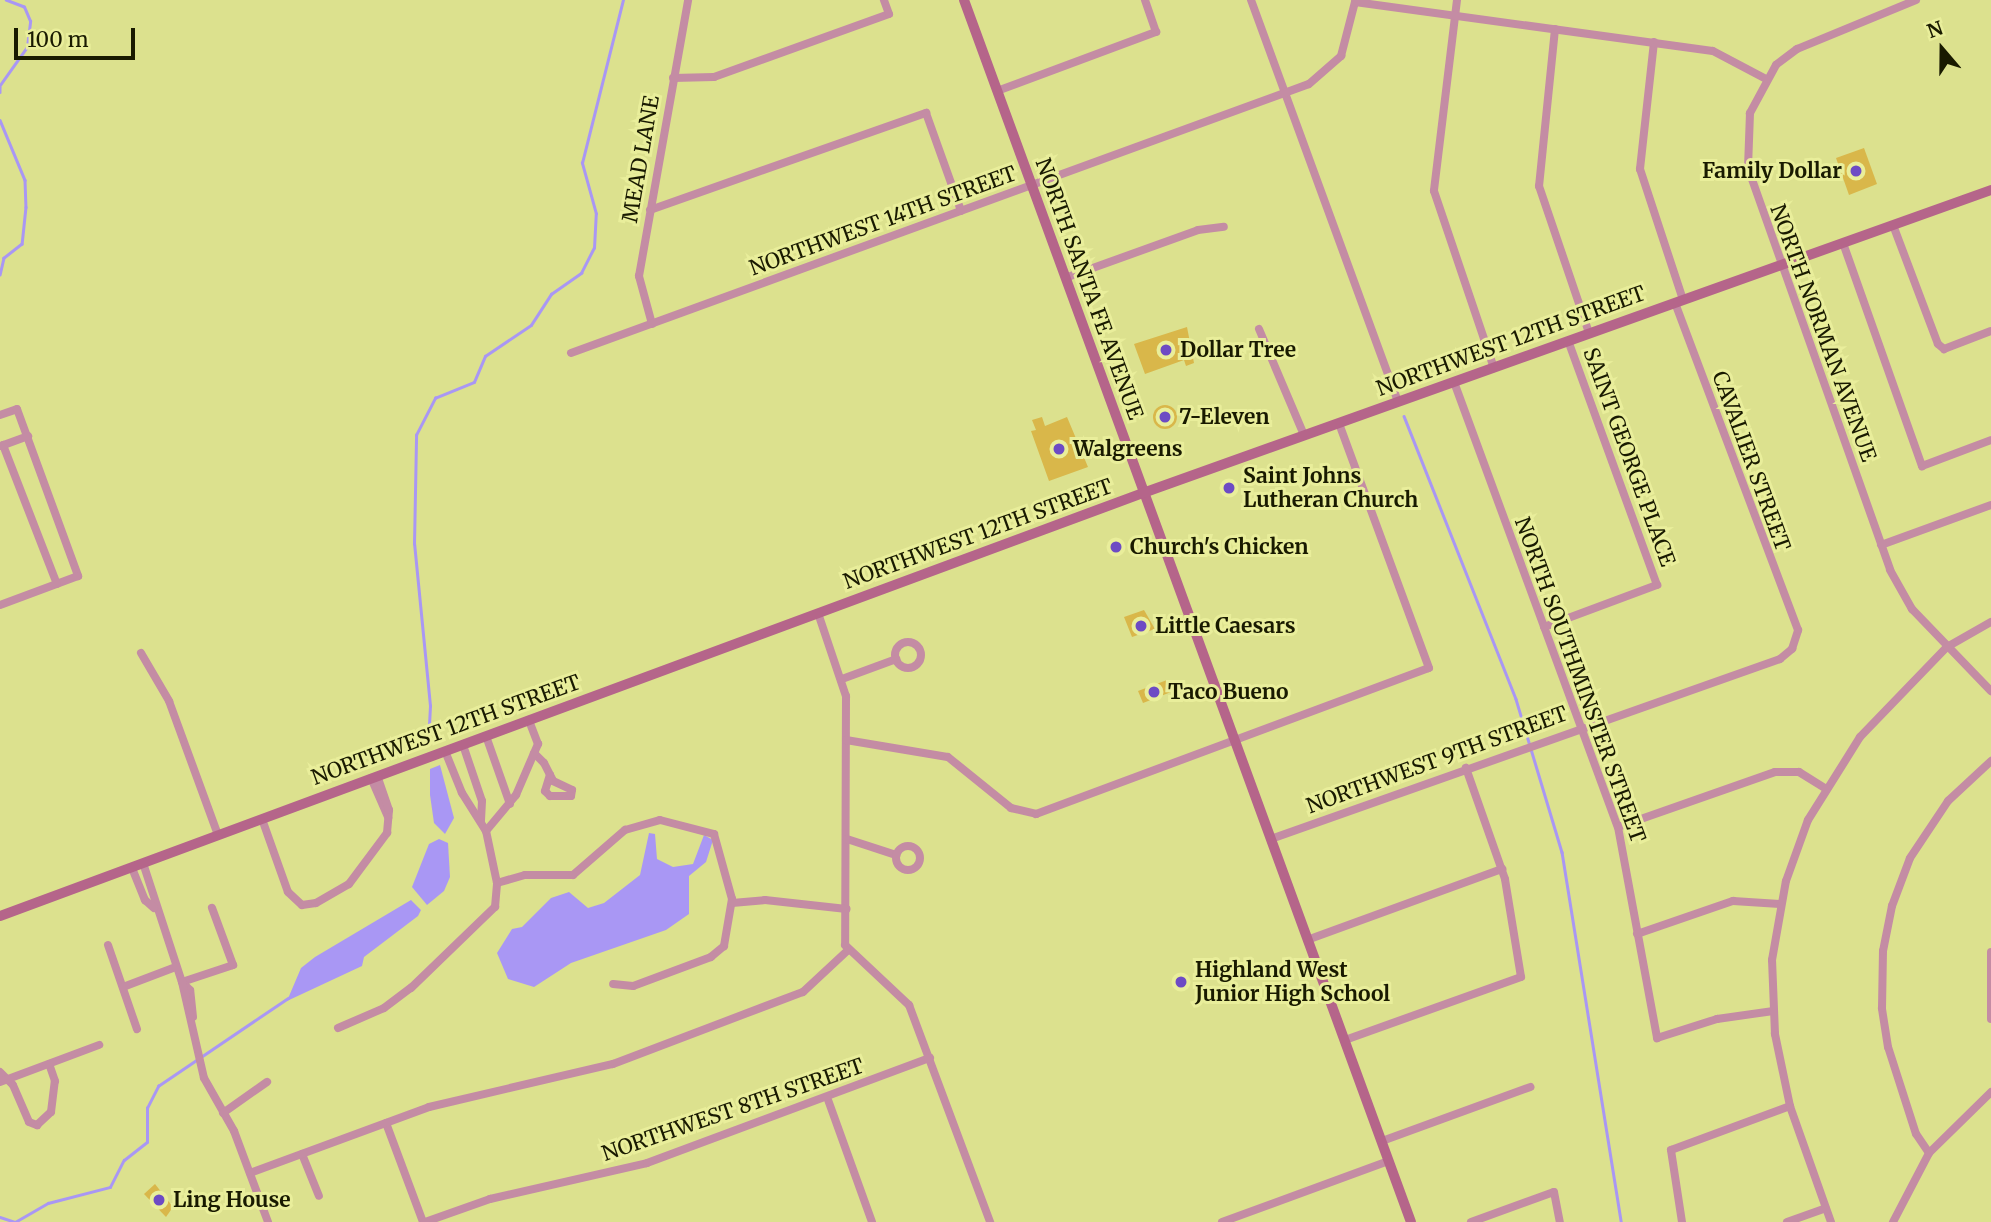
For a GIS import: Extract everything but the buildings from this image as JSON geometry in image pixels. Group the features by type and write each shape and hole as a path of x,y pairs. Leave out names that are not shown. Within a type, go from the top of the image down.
{"main road":[{"name":"NORTH SANTA FE AVENUE","path":"964,0 1411,1222"},
{"name":"NORTHWEST 12TH STREET","path":"0,916 1143,493 1779,265 1991,192"}],"street":[{"name":"MEAD LANE","path":"652,324 639,283 688,0"},
{"path":"673,78 715,77 889,13 884,0"},
{"path":"997,91 1156,32 1145,0"},
{"path":"1251,0 1398,402"},
{"path":"1457,0 1434,191 1494,368"},
{"name":"NORTH NORMAN AVENUE","path":"1916,0 1797,49 1766,79 1748,124 1748,168 1779,265 1901,593 1947,647 1991,691"},
{"name":"NORTHWEST 14TH STREET","path":"571,353 1309,83 1335,64 1348,40 1355,2 1713,51 1766,79"},
{"name":"SAINT GEORGE PLACE","path":"1555,29 1539,186 1589,334"},
{"name":"CAVALIER STREET","path":"1654,42 1640,169 1679,301 1798,630"},
{"path":"650,210 926,113 961,211"},
{"path":"1894,225 1938,344 1944,349 1991,331"},
{"path":"1065,278 1198,230 1224,227"},
{"path":"1843,243 1922,466 1991,440"},
{"path":"1259,329 1304,435"},
{"name":"SAINT GEORGE PLACE","path":"1544,627 1657,585 1568,341"},
{"name":"NORTH SOUTHMINSTER STREET","path":"1454,382 1618,827 1657,1038 1717,1019 1773,1012"},
{"path":"0,415 17,409 78,576 1,602"},
{"path":"846,740 948,757 1011,808 1030,815 1429,668 1339,423"},
{"path":"28,436 1,446 57,584"},
{"path":"1881,545 1991,505"},
{"path":"250,1173 457,1099 613,1064 803,992 847,951 846,740 842,679 818,613"},
{"path":"1831,1222 1790,1106 1773,1012 1780,904 1796,850 1825,788 1873,723 1947,647 1991,622"},
{"name":"NORTHWEST 9TH STREET","path":"1270,839 1580,727 1780,659 1796,644 1798,630"},
{"path":"141,653 164,689 218,835"},
{"path":"842,679 896,659"},
{"path":"486,831 510,804 538,744 529,720"},
{"path":"486,736 510,804"},
{"path":"463,745 482,801 481,821"},
{"path":"338,1028 384,1008 411,988 495,907 497,883 486,831 462,793 445,751"},
{"path":"534,754 550,775"},
{"path":"1929,1153 1916,1134 1888,1047 1882,1008 1883,951 1892,906 1917,846 1948,801 1991,761"},
{"path":"1345,1040 1521,977 1502,869 1466,768"},
{"path":"1618,827 1775,772 1798,772 1825,788"},
{"path":"262,819 288,892 308,905 349,884 387,833 388,818 374,777"},
{"path":"497,883 525,875 573,875 625,830 671,820 714,834 721,842 732,903 727,938 718,953 633,986 613,984"},
{"path":"847,839 896,855"},
{"path":"143,863 154,908 181,982 190,990 204,1078 250,1173 268,1222"},
{"path":"132,867 154,908"},
{"path":"1307,940 1502,869"},
{"path":"732,903 765,900 847,909"},
{"path":"1637,934 1733,901 1780,904"},
{"path":"181,982 233,965 212,908"},
{"path":"108,946 137,1029"},
{"path":"847,951 904,999 930,1058 990,1222"},
{"path":"1991,952 1991,1019"},
{"path":"123,987 176,967"},
{"path":"4,1080 99,1045"},
{"name":"NORTHWEST 8TH STREET","path":"424,1222 490,1199 634,1167 930,1058"},
{"path":"0,1072 29,1122 42,1124 51,1112 55,1081 49,1063"},
{"path":"223,1113 267,1082"},
{"path":"1382,1141 1530,1087"},
{"path":"1893,1222 1929,1153 1991,1092"},
{"path":"827,1097 872,1222"},
{"path":"1682,1222 1671,1150 1790,1106"},
{"path":"386,1123 424,1222"},
{"path":"302,1154 319,1196"},
{"path":"1222,1222 1389,1161"},
{"path":"1471,1222 1554,1192 1560,1222"},
{"path":"1787,1222 1826,1208"}],"shaded area":[{"path":"440,765 454,818 445,834 434,823 430,795 430,769"},
{"path":"649,833 655,834 657,859 673,867 693,864 704,835 713,840 706,862 689,876 689,914 666,930 571,963 534,987 508,979 497,953 512,929 522,927 551,898 569,892 588,908 604,903 640,875"},
{"path":"439,839 448,843 450,877 444,891 427,905 412,887 429,844"},
{"path":"411,900 421,910 418,916 364,957 362,966 287,1001 301,968"}],"waterway":[{"path":"0,85 27,47 30,21 24,7 6,0"},
{"path":"428,744 430,706 414,544 416,435 435,398 474,382 485,356 531,325 551,294 581,273 594,248 596,214 582,163 623,0"},
{"path":"0,87 0,92"},
{"path":"0,120 25,180 26,207 22,244 4,258 0,275"},
{"path":"1404,416 1516,699 1562,852 1621,1222"},
{"path":"0,1217 15,1222 48,1203 110,1187 124,1160 147,1142 147,1108 158,1086 288,998"}],"place":[{"name":"Family Dollar","path":"1856,171"},
{"name":"Dollar Tree","path":"1166,350"},
{"name":"7-Eleven","path":"1165,417"},
{"name":"Walgreens","path":"1059,449"},
{"name":"Saint Johns Lutheran Church","path":"1229,488"},
{"name":"Church's Chicken","path":"1116,547"},
{"name":"Little Caesars","path":"1141,626"},
{"name":"Taco Bueno","path":"1154,692"},
{"name":"Highland West Junior High School","path":"1181,982"},
{"name":"Ling House","path":"159,1200"}]}
